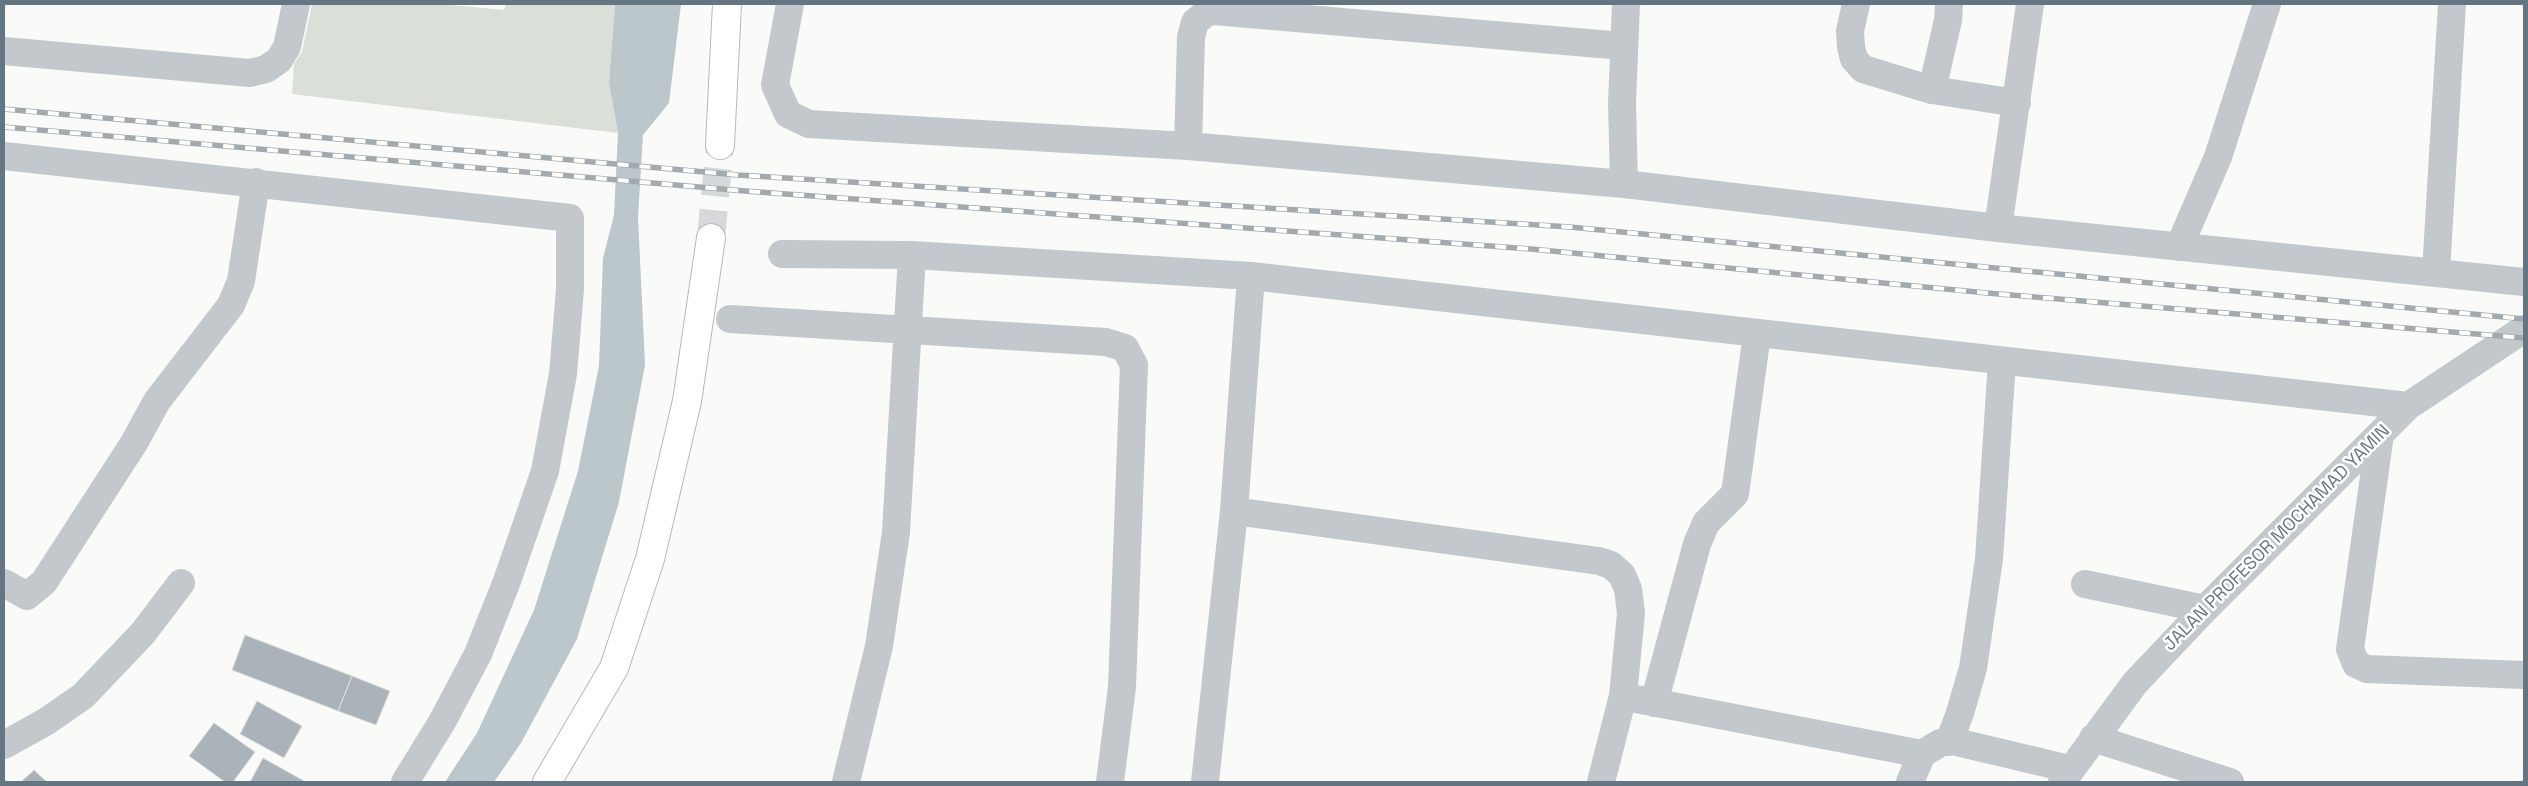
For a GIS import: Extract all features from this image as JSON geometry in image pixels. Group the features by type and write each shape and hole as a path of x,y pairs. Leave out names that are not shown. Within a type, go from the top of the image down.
{"street":[{"path":"4,51 250,73 266,69 279,60 287,47 296,4"},
{"path":"720,145 727,4"},
{"path":"790,4 774,85 788,114 809,124 1188,146 1624,184 1998,228 2524,282"},
{"path":"1624,184 1623,46 1626,4"},
{"path":"1856,4 1850,30 1854,59 1864,69 1932,90 2017,103"},
{"path":"1932,90 1948,20 1949,4"},
{"path":"1998,228 2030,4"},
{"path":"2179,247 2218,157 2267,4"},
{"path":"2436,272 2452,4"},
{"path":"1188,146 1192,30 1195,22 1206,13 1224,12 1623,46"},
{"path":"4,156 256,182 570,218 570,289 563,374 545,470 507,581 478,654 442,722 405,782"},
{"path":"4,583 27,596 44,582 134,443 157,401 231,304 238,292 245,263 256,182"},
{"path":"547,782 614,668 650,559 687,401 710,238"},
{"path":"782,254 912,255 1251,276 2408,406"},
{"path":"846,782 871,684 886,603 896,532 912,255"},
{"path":"1205,782 1234,511 1251,276"},
{"path":"730,319 1116,344 1125,348 1134,365 1122,687 1110,782"},
{"name":"JALAN PROFESOR MOCHAMAD YAMIN","path":"2066,776 2135,682 2205,609 2408,406 2524,329"},
{"path":"1654,703 1697,544 1706,523 1735,494 1757,334"},
{"path":"1950,742 1973,668 1989,558 2002,361"},
{"path":"2380,434 2350,649 2356,664 2367,669 2524,675"},
{"path":"1234,511 1599,561 1611,565 1622,575 1628,589 1631,612 1623,696 1601,782"},
{"path":"4,744 47,721 83,696 143,633 180,584"},
{"path":"2086,584 2205,609"},
{"path":"1623,696 1922,754"},
{"path":"2093,738 2230,782"},
{"path":"1910,782 1922,754 1940,743 1950,742 1967,744 2066,776"}],"shaded area":[{"path":"312,4 440,4 504,10 506,4 615,4 609,83 618,133 292,94 294,64 302,52"},
{"path":"615,4 681,4 669,103 643,135 638,217 645,365 619,502 577,639 521,743 494,782 445,782 477,733 534,610 578,471 599,366 603,258 614,215 618,133 609,83"}],"building":[{"path":"245,635 352,676 338,711 232,670"},
{"path":"352,676 390,691 376,725 338,711"},
{"path":"257,701 302,726 284,758 240,734"},
{"path":"214,723 255,752 233,782 225,782 189,756"},
{"path":"263,758 306,782 250,782"},
{"path":"34,770 47,782 21,782"}],"tunnel":[{"path":"711,238 720,145"}],"railway":[{"path":"4,109 738,175 1570,227 2524,319"},
{"path":"4,127 745,191 1531,249 1987,293 2524,338"}]}
